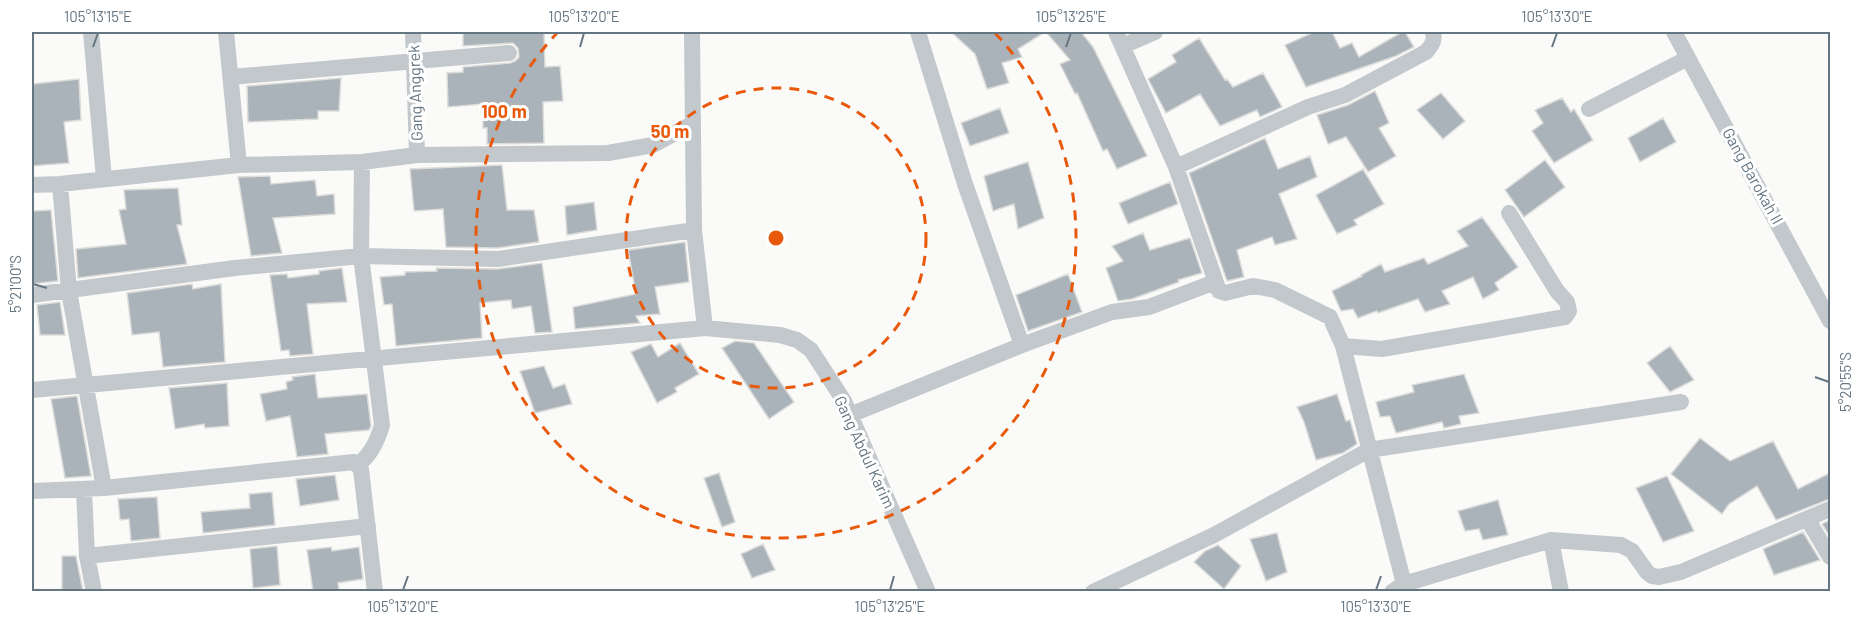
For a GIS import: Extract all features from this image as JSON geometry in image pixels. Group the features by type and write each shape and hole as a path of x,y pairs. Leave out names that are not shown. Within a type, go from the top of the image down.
{"street":[{"path":"91,32 104,179"},
{"path":"226,32 239,165"},
{"name":"Gang Anggrek","path":"413,32 417,155"},
{"path":"692,32 694,230 705,328"},
{"path":"918,32 965,184 1022,345"},
{"path":"1155,32 1119,39 1176,167 1219,291 1225,293 1254,286 1275,290 1330,317 1343,346 1369,450 1398,588 1551,540 1622,545 1632,551 1647,572 1659,577 1681,572 1830,509"},
{"path":"1176,167 1308,107 1345,95 1426,52 1434,39 1433,32"},
{"name":"Gang Barokah II","path":"1674,32 1830,321"},
{"path":"231,77 509,53"},
{"path":"1589,109 1688,58"},
{"path":"32,185 239,165 362,162 417,155 608,153 653,145 693,124"},
{"path":"358,465 368,457 377,441 382,425 361,256 362,162"},
{"path":"60,184 69,291 104,488"},
{"path":"1343,346 1382,349 1565,317 1569,311 1567,302 1557,291 1509,213"},
{"path":"32,295 235,268 361,256 498,259 694,230"},
{"path":"850,415 1022,345 1112,312 1149,308 1215,282"},
{"name":"Gang Abdul Karim","path":"32,390 705,328 780,335 797,340 811,350 844,401 928,591"},
{"path":"1093,591 1214,536 1369,450 1681,402"},
{"path":"32,491 84,490 349,461 361,469 375,591"},
{"path":"84,490 87,556 94,591"},
{"path":"1808,520 1830,557"},
{"path":"87,556 368,526"},
{"path":"1551,540 1561,591"}],"building":[{"path":"463,32 544,32 545,67 560,66 563,101 543,102 544,143 487,144 487,128 483,128 483,104 448,107 447,73 463,72 463,67 510,63 519,57 518,48 513,43 463,46"},
{"path":"951,32 1045,32 1018,49 1022,57 1002,63 1009,83 987,89 975,54"},
{"path":"1046,32 1081,32 1093,47 1147,156 1117,169 1107,149 1103,151 1077,93 1075,94 1060,64 1070,60"},
{"path":"1314,32 1332,32 1340,48 1352,43 1359,57 1402,32 1405,32 1414,47 1396,56 1306,87 1285,45"},
{"path":"1199,38 1225,80 1227,79 1233,87 1263,73 1282,107 1260,117 1257,110 1220,126 1200,94 1166,113 1148,79 1176,62 1172,55"},
{"path":"341,78 339,111 318,111 318,119 248,122 247,86"},
{"path":"79,79 81,120 64,122 69,163 32,166 32,84"},
{"path":"1375,91 1389,123 1379,128 1396,156 1368,172 1346,137 1328,144 1317,115 1348,105"},
{"path":"1441,93 1465,121 1443,139 1417,110"},
{"path":"1562,98 1571,112 1574,109 1593,140 1554,163 1532,131 1543,123 1535,110"},
{"path":"1000,108 1009,133 970,146 961,123"},
{"path":"1663,118 1676,142 1640,162 1628,138"},
{"path":"1265,138 1278,169 1310,156 1317,177 1279,194 1297,239 1275,245 1272,237 1237,250 1244,277 1227,281 1189,173"},
{"path":"1545,160 1565,187 1524,217 1505,190"},
{"path":"1028,162 1044,218 1018,229 1014,204 993,211 984,176"},
{"path":"502,165 507,210 534,210 539,242 497,248 446,247 443,209 414,211 410,169"},
{"path":"1363,169 1384,204 1354,220 1357,225 1337,234 1316,195"},
{"path":"270,176 271,184 315,180 317,196 334,194 335,214 273,218 282,253 251,256 238,177"},
{"path":"1170,182 1178,204 1128,224 1119,203"},
{"path":"178,188 182,225 177,225 187,264 78,278 76,249 126,244 119,210 126,209 124,190"},
{"path":"594,202 597,230 567,235 565,206"},
{"path":"51,210 58,281 32,284 32,211"},
{"path":"1482,217 1518,267 1495,283 1499,290 1483,299 1473,277 1442,291 1450,304 1425,312 1418,299 1358,318 1353,309 1341,311 1332,291 1381,264 1385,272 1424,258 1428,264 1468,246 1457,231"},
{"path":"1143,233 1150,250 1190,238 1202,273 1132,299 1118,301 1106,268 1123,261 1112,246"},
{"path":"685,242 689,282 655,287 660,314 636,316 640,323 575,329 573,307 636,294 628,250"},
{"path":"542,263 552,332 535,333 531,306 512,309 511,300 480,303 482,338 396,346 392,304 384,305 380,277 405,275 405,272 437,271 436,268 498,269"},
{"path":"342,268 347,302 307,304 313,354 290,356 289,350 281,351 270,275 287,274 288,278"},
{"path":"1068,274 1082,312 1028,331 1016,295"},
{"path":"192,284 193,289 221,284 225,362 163,367 159,332 132,335 127,293"},
{"path":"60,302 65,335 40,335 37,305"},
{"path":"735,341 754,343 794,402 769,419 722,348"},
{"path":"680,343 699,374 675,388 677,392 657,403 631,352 651,344 658,357"},
{"path":"1670,346 1694,380 1670,392 1647,363"},
{"path":"544,366 553,388 565,384 572,404 535,413 520,371"},
{"path":"315,374 318,398 367,394 371,426 369,430 325,434 328,454 297,457 290,416 266,421 260,394 287,389 286,382 293,380 292,377"},
{"path":"1464,374 1479,413 1459,416 1461,424 1444,428 1442,422 1396,433 1390,416 1380,417 1376,402 1414,392 1412,385"},
{"path":"227,383 229,426 205,428 204,424 175,429 169,388"},
{"path":"1337,394 1346,421 1350,420 1357,444 1343,453 1316,460 1297,407"},
{"path":"77,396 91,476 65,478 51,399"},
{"path":"1700,438 1730,461 1773,441 1798,489 1830,473 1830,499 1776,520 1757,486 1729,504 1722,514 1671,474"},
{"path":"719,473 735,522 722,527 704,478"},
{"path":"335,475 339,500 300,506 296,479"},
{"path":"1667,476 1694,531 1663,542 1636,488"},
{"path":"272,492 275,525 203,533 201,512 250,508 249,494"},
{"path":"157,497 160,538 131,541 129,519 120,520 118,499"},
{"path":"1498,500 1508,535 1483,540 1479,529 1465,531 1458,511"},
{"path":"1830,520 1830,537 1822,524"},
{"path":"1803,532 1820,560 1774,575 1763,549"},
{"path":"1277,533 1287,572 1266,581 1250,539"},
{"path":"763,544 775,570 752,578 741,554"},
{"path":"1218,545 1241,566 1224,589 1194,562 1205,551"},
{"path":"277,546 280,585 253,588 250,549"},
{"path":"331,547 332,551 359,547 363,579 338,583 339,591 313,591 307,550"},
{"path":"62,556 76,556 83,591 62,591"}]}
